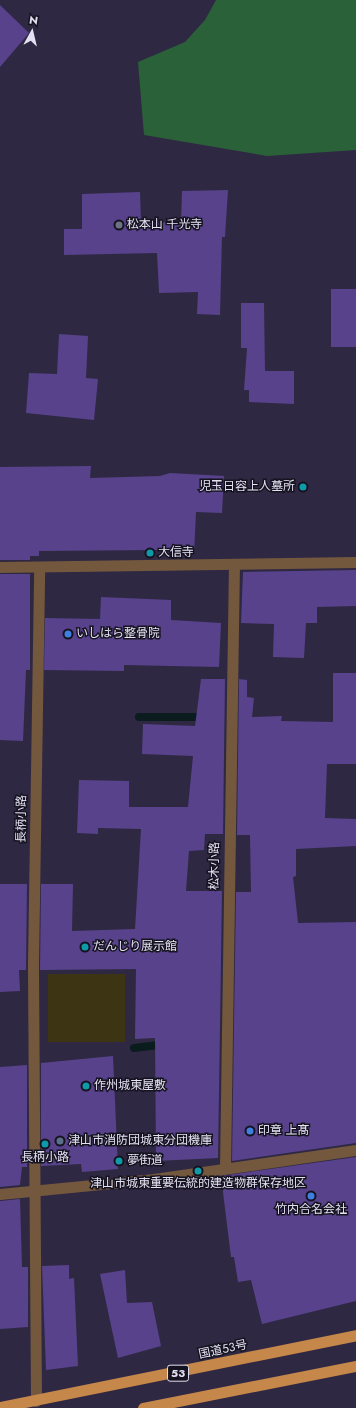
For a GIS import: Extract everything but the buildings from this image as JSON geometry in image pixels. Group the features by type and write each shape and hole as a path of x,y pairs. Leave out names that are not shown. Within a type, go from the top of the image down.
{"highway":[{"name":"国道53号","path":"0,1407 36,1401 356,1335"},
{"name":"53","path":"143,1408 356,1366"}],"street":[{"path":"0,567 356,562"},
{"name":"松木小路","path":"225,1168 234,564"},
{"name":"長柄小路","path":"36,1401 33,963 39,567"},
{"path":"0,1194 225,1168 356,1150"}],"green space":[{"path":"216,0 356,0 356,150 267,156 144,135 138,62 185,42 205,20"}],"sand":[{"path":"48,974 125,974 125,1042 48,1042"}],"waterway":[{"path":"139,717 206,717"},
{"path":"134,1048 165,1044"}],"place":[{"name":"松本山 千光寺","path":"119,225"},
{"name":"児玉日容上人墓所","path":"303,487"},
{"name":"大信寺","path":"150,553"},
{"name":"いしはら整骨院","path":"68,634"},
{"name":"だんじり展示館","path":"85,947"},
{"name":"作州城東屋敷","path":"86,1086"},
{"name":"印章 上髙","path":"250,1131"},
{"name":"津山市消防団城東分団機庫","path":"60,1141"},
{"name":"長柄小路","path":"45,1144"},
{"name":"夢街道","path":"119,1161"},
{"name":"津山市城東重要伝統的建造物群保存地区","path":"198,1171"},
{"name":"竹内合名会社","path":"311,1196"}]}
